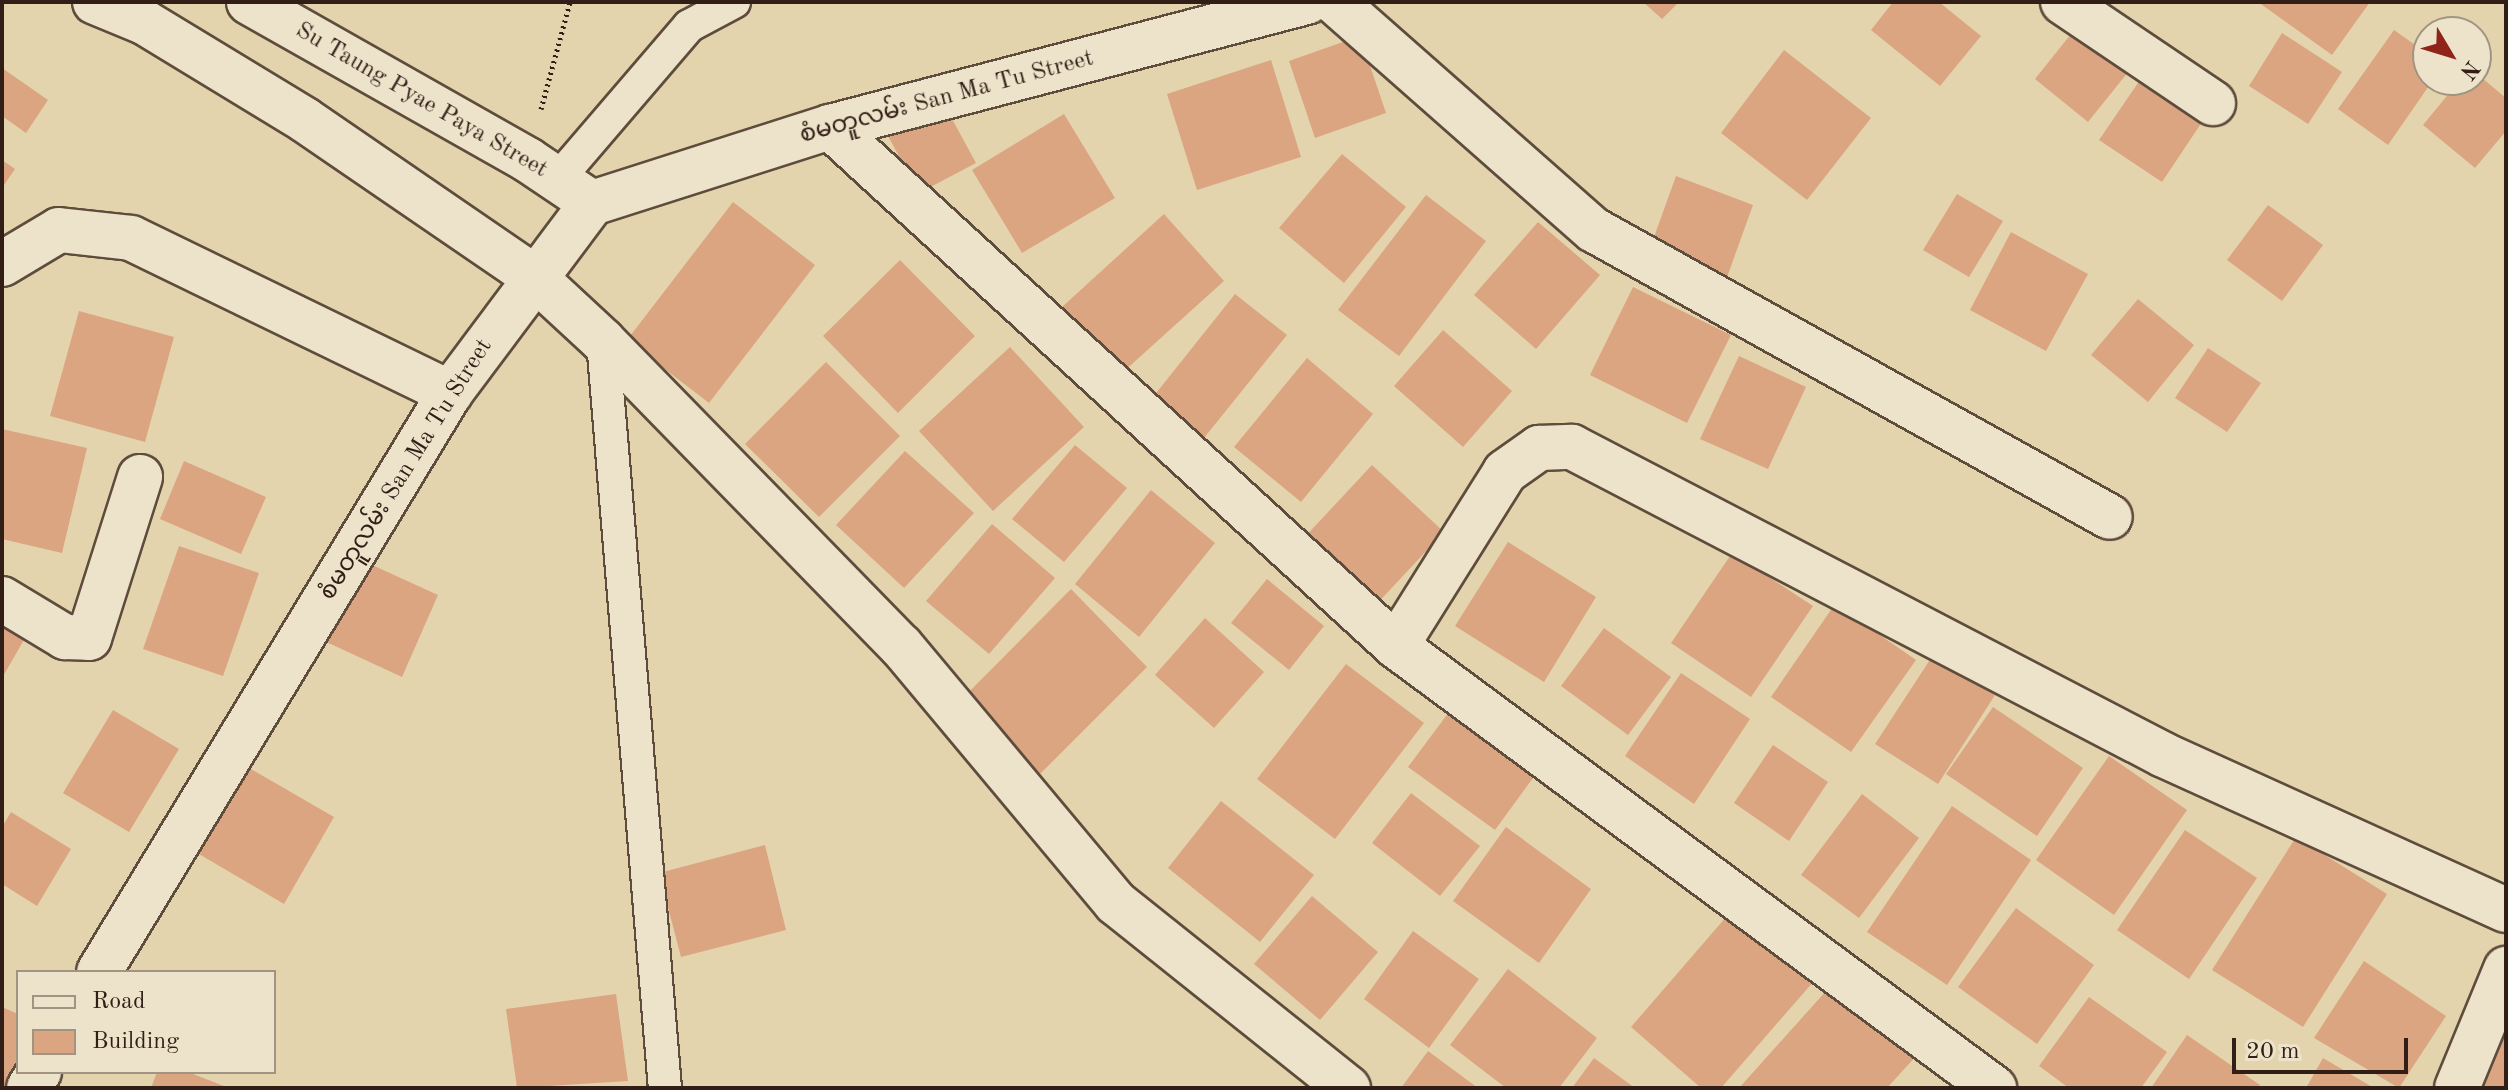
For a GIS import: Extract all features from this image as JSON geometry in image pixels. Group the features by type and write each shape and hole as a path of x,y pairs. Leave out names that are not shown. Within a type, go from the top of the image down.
{"street":[{"path":"95,2 144,22 305,120 534,277 603,341 901,646 1116,903 1348,1088"},
{"name":"Su Taung Pyae Paya Street","path":"249,2 559,181"},
{"name":"စံမတူလမ်း San Ma Tu Street","path":"100,970 450,393 534,277 559,181 830,127 1308,2"},
{"path":"1335,2 1594,230 2110,517"},
{"path":"2063,2 2213,103"},
{"path":"830,127 1396,646 1994,1088"},
{"path":"2,264 59,230 131,238 450,393"},
{"path":"1396,646 1505,472 1539,448 1572,447 2164,755 2506,910"},
{"path":"2,599 65,637 89,638 140,477"},
{"path":"2457,1088 2506,969"}],"lane":[{"path":"559,181 689,26 734,2"},
{"path":"603,341 665,1088"}],"path":[{"path":"559,181 570,2"}],"building":[{"path":"1643,2 1679,2 1662,19"},
{"path":"1893,2 1939,2 1981,36 1940,86 1871,30"},
{"path":"2258,2 2370,2 2332,55"},
{"path":"2079,24 2133,66 2088,122 2035,79"},
{"path":"2394,30 2412,43 2412,96 2422,96 2388,145 2338,109"},
{"path":"2282,33 2342,72 2308,124 2249,86"},
{"path":"1360,36 1386,113 1315,138 1289,61"},
{"path":"1784,50 1871,118 1807,200 1721,133"},
{"path":"1271,60 1301,157 1197,190 1167,94"},
{"path":"2,68 48,100 26,133 2,116"},
{"path":"2142,77 2204,119 2162,182 2099,140"},
{"path":"2492,86 2506,98 2506,131 2475,168 2423,125 2447,96 2492,96"},
{"path":"945,106 976,163 919,193 888,136"},
{"path":"1064,114 1115,198 1022,253 972,170"},
{"path":"1342,154 1406,207 1344,283 1279,228"},
{"path":"2,160 15,169 2,188"},
{"path":"1676,176 1753,205 1726,280 1649,251"},
{"path":"1957,194 2003,221 1969,277 1923,250"},
{"path":"1426,195 1486,241 1399,356 1338,310"},
{"path":"733,202 815,265 709,403 627,340"},
{"path":"2268,205 2323,245 2282,301 2227,260"},
{"path":"1164,214 1224,281 1122,373 1062,307"},
{"path":"1538,222 1600,275 1536,349 1474,295"},
{"path":"2011,232 2088,274 2046,351 1970,310"},
{"path":"900,260 975,336 898,413 823,336"},
{"path":"1633,287 1731,335 1687,423 1590,375"},
{"path":"1235,294 1287,335 1204,438 1153,397"},
{"path":"2138,299 2194,345 2148,402 2091,355"},
{"path":"79,311 174,337 145,442 50,416"},
{"path":"1443,330 1512,391 1463,447 1394,386"},
{"path":"1010,347 1084,427 993,511 919,431"},
{"path":"2208,348 2261,383 2227,432 2175,398"},
{"path":"1739,356 1806,387 1768,469 1700,439"},
{"path":"1307,358 1373,414 1301,502 1234,447"},
{"path":"826,362 900,436 819,517 745,444"},
{"path":"2,429 87,448 62,553 2,539"},
{"path":"1075,445 1127,488 1064,562 1012,519"},
{"path":"905,451 974,513 904,588 836,525"},
{"path":"184,461 266,497 241,554 160,519"},
{"path":"1372,465 1444,532 1373,608 1301,541"},
{"path":"1151,490 1215,543 1139,637 1075,584"},
{"path":"992,524 1055,578 989,654 926,601"},
{"path":"1508,542 1596,597 1544,682 1455,626"},
{"path":"179,546 259,573 223,676 143,649"},
{"path":"1732,553 1813,606 1751,697 1671,643"},
{"path":"359,559 438,595 402,677 322,640"},
{"path":"1267,579 1324,626 1289,670 1231,623"},
{"path":"1071,589 1147,667 1032,782 956,705"},
{"path":"1835,604 1916,660 1851,752 1771,697"},
{"path":"2,608 32,626 2,678"},
{"path":"1205,618 1264,672 1214,728 1155,675"},
{"path":"1604,628 1671,677 1628,735 1561,686"},
{"path":"1933,655 1995,695 1938,784 1875,744"},
{"path":"1346,664 1424,723 1335,839 1257,779"},
{"path":"1681,673 1750,719 1694,804 1625,756"},
{"path":"1455,704 1541,767 1495,830 1408,767"},
{"path":"1993,707 2083,768 2037,836 1946,774"},
{"path":"113,710 179,749 129,832 63,793"},
{"path":"1773,745 1828,782 1789,841 1734,803"},
{"path":"2109,756 2187,810 2114,915 2036,860"},
{"path":"237,761 334,817 284,904 187,847"},
{"path":"1411,793 1480,846 1440,896 1372,843"},
{"path":"1862,794 1919,838 1859,918 1801,875"},
{"path":"1221,801 1314,875 1260,942 1168,868"},
{"path":"1952,806 2031,860 1947,985 1867,932"},
{"path":"11,812 71,849 37,906 2,884 2,827"},
{"path":"1506,827 1591,889 1539,963 1453,901"},
{"path":"2185,830 2257,878 2189,979 2117,930"},
{"path":"2296,837 2387,894 2303,1027 2212,970"},
{"path":"765,845 786,930 681,957 659,873"},
{"path":"1312,896 1378,952 1320,1020 1254,964"},
{"path":"2016,908 2094,965 2037,1044 1958,987"},
{"path":"1733,909 1814,981 1721,1088 1701,1088 1631,1027"},
{"path":"1413,931 1479,979 1429,1048 1364,999"},
{"path":"2364,961 2446,1016 2399,1088 2314,1038"},
{"path":"1508,969 1597,1038 1559,1088 1506,1088 1450,1045"},
{"path":"1835,981 1917,1055 1887,1088 1739,1088"},
{"path":"616,994 628,1081 517,1088 506,1009"},
{"path":"2089,997 2167,1052 2141,1088 2069,1088 2039,1066"},
{"path":"2,1007 16,1013 16,1063 15,1088 2,1088"},
{"path":"2506,1034 2506,1088 2480,1088 2470,1081"},
{"path":"2187,1035 2260,1085 2258,1088 2151,1088"},
{"path":"1428,1051 1478,1088 1401,1088"},
{"path":"1594,1058 1635,1088 1572,1088"},
{"path":"2323,1058 2374,1088 2306,1088"},
{"path":"156,1074 193,1074 229,1088 151,1088"}]}
